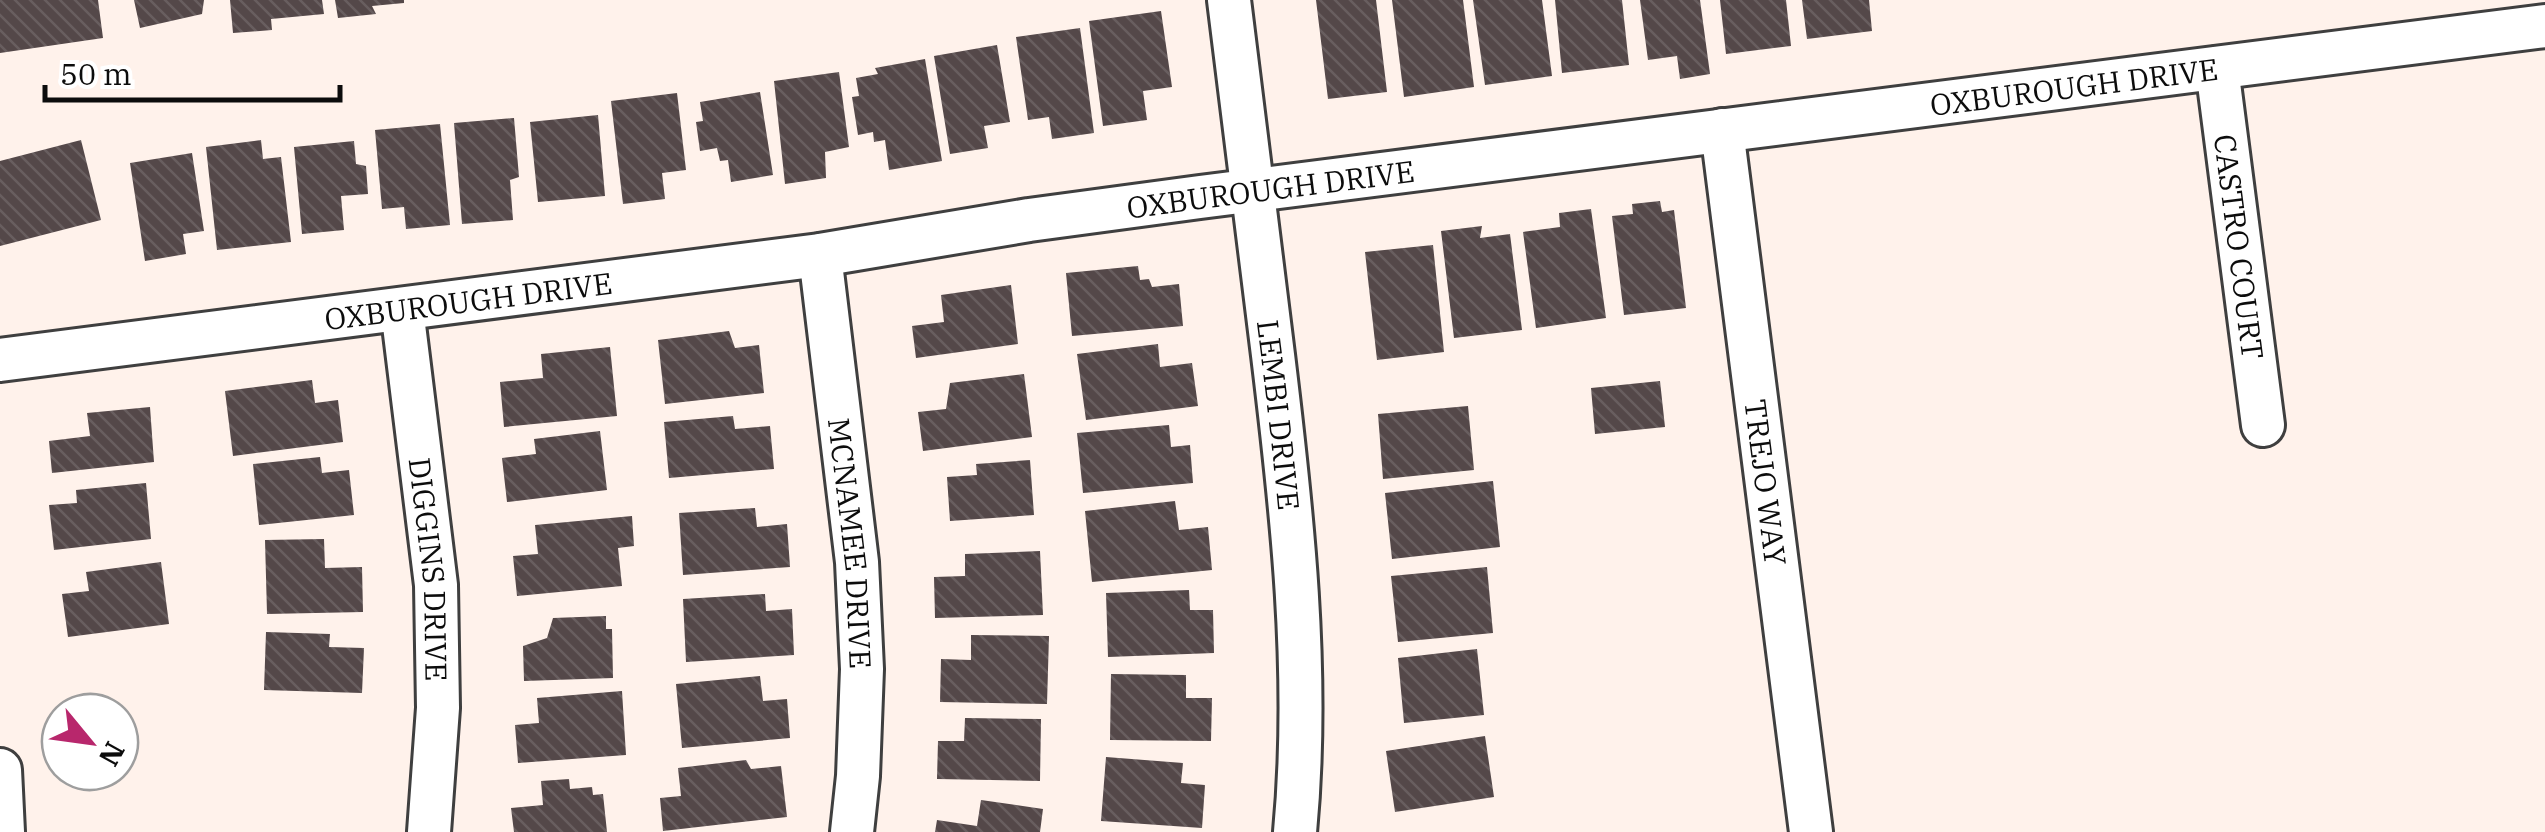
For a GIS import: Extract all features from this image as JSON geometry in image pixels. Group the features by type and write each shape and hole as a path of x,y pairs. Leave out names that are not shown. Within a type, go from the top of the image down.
{"street":[{"name":"LEMBI DRIVE","path":"1228,0 1295,559 1300,706 1295,832"},
{"name":"OXBUROUGH DRIVE","path":"0,360 820,255 1029,220 1252,190 2545,26"},
{"name":"CASTRO COURT","path":"2217,68 2263,425"},
{"name":"TREJO WAY","path":"1722,130 1811,832"},
{"name":"MCNAMEE DRIVE","path":"820,255 857,562 862,669 852,832"},
{"name":"DIGGINS DRIVE","path":"402,309 436,585 438,708 429,832"},
{"path":"0,770 3,832"}],"building":[{"path":"0,0 98,0 103,38 0,53"},
{"path":"134,0 204,0 202,14 140,28"},
{"path":"230,0 322,0 324,14 271,19 272,30 233,33"},
{"path":"335,0 404,3 372,6 376,14 338,18"},
{"path":"1316,0 1376,0 1387,92 1328,99"},
{"path":"1392,0 1463,0 1474,87 1404,97"},
{"path":"1473,0 1542,0 1552,76 1485,85"},
{"path":"1555,0 1622,0 1629,65 1562,73"},
{"path":"1640,0 1700,0 1710,74 1680,79 1677,56 1648,60"},
{"path":"1720,0 1786,0 1791,46 1726,54"},
{"path":"1802,0 1869,0 1872,31 1807,39"},
{"path":"1161,11 1172,87 1143,91 1147,120 1103,126 1089,21"},
{"path":"1080,28 1094,133 1052,139 1049,117 1028,120 1016,37"},
{"path":"997,45 1010,122 984,126 988,148 950,154 934,56"},
{"path":"925,59 942,161 889,170 885,140 874,142 873,132 858,135 852,97 859,96 856,78 878,74 875,68"},
{"path":"839,72 849,147 825,152 826,178 785,184 774,81"},
{"path":"760,92 773,175 731,182 728,160 720,161 717,148 700,151 696,122 703,121 700,102"},
{"path":"677,93 686,170 662,173 665,199 623,204 611,101"},
{"path":"598,115 605,196 538,202 530,122"},
{"path":"514,118 519,177 510,180 513,220 462,224 454,123"},
{"path":"440,124 450,225 406,229 404,207 382,209 375,130"},
{"path":"81,140 101,220 0,246 0,161"},
{"path":"261,140 263,159 281,157 291,242 217,250 206,147"},
{"path":"354,141 356,164 366,166 368,194 341,196 344,230 302,234 294,147"},
{"path":"192,153 204,231 183,234 186,254 145,261 130,163"},
{"path":"1660,201 1662,212 1674,210 1686,308 1624,315 1612,216 1633,214 1632,204"},
{"path":"1591,209 1606,318 1536,328 1523,232 1560,227 1559,213"},
{"path":"1482,226 1480,238 1510,234 1522,330 1454,338 1441,231"},
{"path":"1433,245 1444,352 1377,360 1365,252"},
{"path":"1138,266 1140,280 1149,279 1152,287 1179,284 1183,326 1072,336 1066,273"},
{"path":"1011,285 1018,344 916,358 912,326 944,322 941,295"},
{"path":"729,331 735,348 759,345 764,393 665,404 658,340"},
{"path":"1158,344 1160,367 1192,363 1198,406 1086,420 1077,354"},
{"path":"610,347 617,416 504,427 500,382 543,378 541,354"},
{"path":"1024,374 1032,437 923,451 918,412 946,409 950,383"},
{"path":"312,380 315,403 338,400 343,442 233,456 225,391"},
{"path":"1660,381 1665,427 1595,434 1591,388"},
{"path":"1468,406 1474,470 1383,479 1378,414"},
{"path":"150,407 154,462 52,473 49,441 90,436 87,413"},
{"path":"733,416 735,429 770,426 774,469 669,478 664,422"},
{"path":"1169,425 1171,447 1190,445 1193,483 1083,493 1077,433"},
{"path":"600,431 607,490 507,502 502,458 536,454 534,439"},
{"path":"320,457 322,473 349,470 354,515 259,525 253,464"},
{"path":"1030,460 1034,515 950,521 947,477 977,475 976,464"},
{"path":"1493,481 1500,547 1392,559 1385,493"},
{"path":"146,483 151,539 54,550 49,505 77,503 76,490"},
{"path":"1175,501 1179,530 1208,527 1212,570 1092,582 1085,511"},
{"path":"755,508 757,527 787,524 790,567 683,575 679,513"},
{"path":"632,516 634,546 618,548 622,586 517,596 513,556 538,554 535,525"},
{"path":"324,539 325,568 362,567 363,612 267,614 265,540"},
{"path":"1040,551 1043,615 935,618 934,577 965,576 965,554"},
{"path":"161,562 169,624 68,637 62,594 89,591 86,572"},
{"path":"1487,567 1493,633 1398,642 1391,576"},
{"path":"1189,590 1190,610 1213,610 1214,653 1108,657 1106,593"},
{"path":"765,594 766,611 792,609 794,655 686,662 683,599"},
{"path":"606,616 606,629 612,629 613,678 524,681 523,646 547,638 553,618"},
{"path":"266,632 330,634 329,647 364,648 362,693 264,690"},
{"path":"971,635 1049,636 1047,704 940,702 941,659 971,660"},
{"path":"1477,649 1484,715 1404,723 1398,658"},
{"path":"1111,674 1186,675 1186,698 1212,698 1211,741 1110,740"},
{"path":"760,676 763,701 787,699 790,738 682,748 676,684"},
{"path":"622,691 626,755 518,763 515,725 539,723 537,698"},
{"path":"965,718 1041,719 1040,781 937,779 938,741 964,741"},
{"path":"1485,736 1494,797 1395,812 1386,751"},
{"path":"1106,757 1183,763 1181,783 1205,785 1202,828 1101,821"},
{"path":"746,760 751,769 781,766 787,817 663,831 660,798 681,796 678,768"},
{"path":"569,779 570,789 592,787 593,795 603,794 607,832 514,832 511,808 543,805 541,781"},
{"path":"981,800 1043,809 1040,832 935,832 937,820 977,826"}]}
